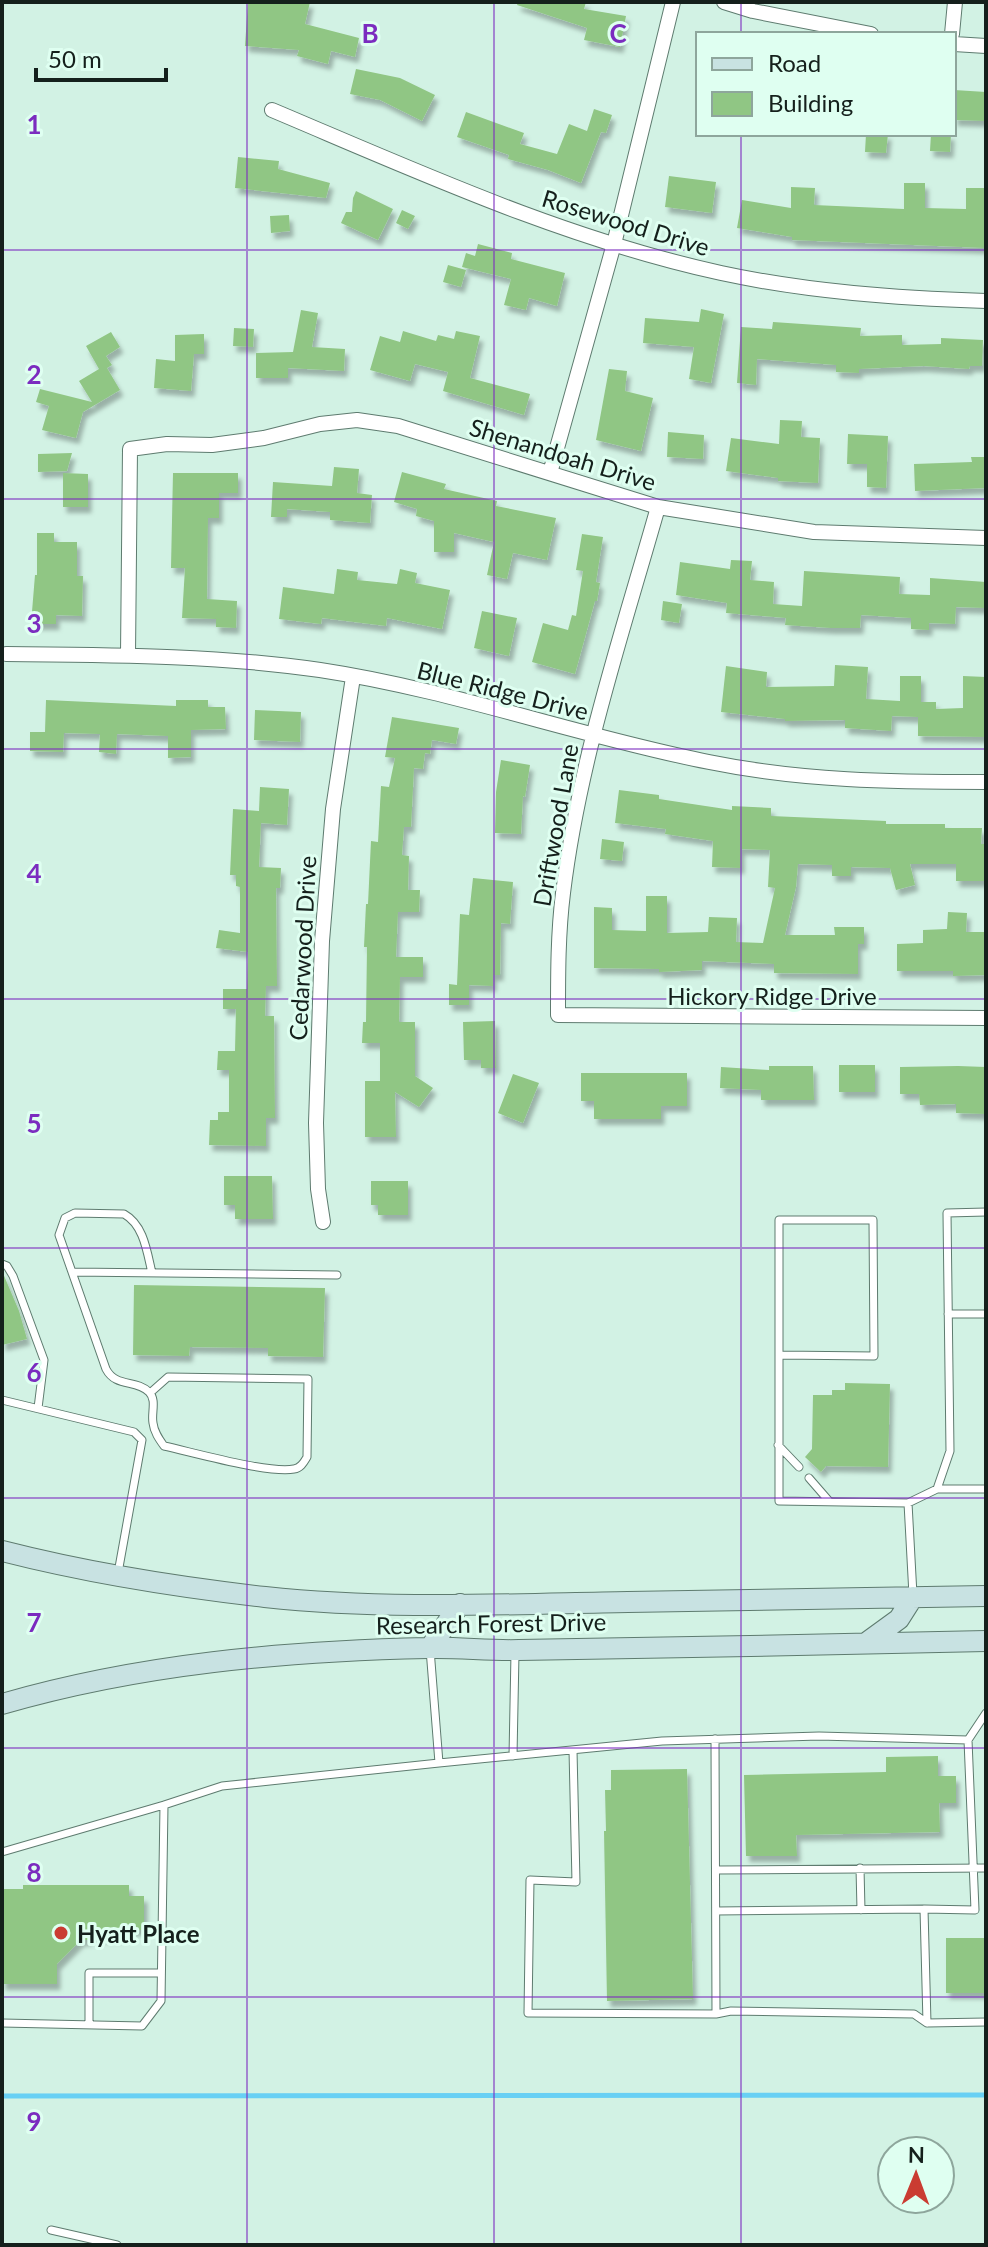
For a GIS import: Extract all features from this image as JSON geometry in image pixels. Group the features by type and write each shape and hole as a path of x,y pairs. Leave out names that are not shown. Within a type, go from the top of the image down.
{"main road":[{"name":"Research Forest Drive","path":"2,1551 58,1565 267,1597 379,1603 986,1596"},
{"path":"866,1643 899,1619 913,1597"},
{"path":"430,1648 460,1604"},
{"name":"Research Forest Drive","path":"2,1704 158,1669 273,1655 430,1648 515,1650 986,1641"}],"street":[{"path":"550,473 614,244 673,2"},
{"path":"724,2 753,11 861,32"},
{"path":"952,32 955,2"},
{"path":"956,44 986,46"},
{"name":"Rosewood Drive","path":"272,110 509,209 614,244 720,273 852,294 986,301"},
{"name":"Shenandoah Drive","path":"128,655 130,449 167,444 212,445 357,420 398,426 658,507 814,532 986,538"},
{"name":"Driftwood Lane","path":"558,1015 563,895 592,736 658,507"},
{"name":"Blue Ridge Drive","path":"6,654 238,660 353,677 455,698 592,736 711,763 796,776 864,782 986,782"},
{"name":"Cedarwood Drive","path":"323,1222 318,1189 316,1123 322,941 333,809 353,677"},
{"name":"Hickory Ridge Drive","path":"558,1015 986,1018"}],"lane":[{"path":"937,1489 950,1451 947,1213 986,1212"},
{"path":"150,1393 168,1377 308,1379 307,1457 296,1469 267,1468 164,1446 152,1423 153,1401 150,1393 111,1378 59,1235 65,1218 75,1213 124,1214 131,1218 140,1230 152,1273"},
{"path":"779,1355 874,1356 873,1220 779,1220 778,1445 779,1501 908,1503 937,1489 986,1489"},
{"path":"2,1264 13,1276 44,1360 38,1408"},
{"path":"72,1272 337,1275"},
{"path":"948,1314 986,1314"},
{"path":"2,1400 134,1432 142,1440"},
{"path":"142,1440 157,1436"},
{"path":"118,1575 142,1440"},
{"path":"778,1445 799,1467"},
{"path":"809,1478 829,1501"},
{"path":"908,1503 913,1597"},
{"path":"430,1648 439,1763"},
{"path":"513,1756 515,1650"},
{"path":"2,1852 222,1786 662,1741 819,1736 968,1740 982,1726 986,1713"},
{"path":"715,1739 716,2014"},
{"path":"968,1740 975,1910"},
{"path":"573,1750 576,1882 530,1880 528,2013 716,2014 731,2011 914,2014 927,2023 986,2022"},
{"path":"2,2023 142,2026 161,2001 164,1805"},
{"path":"860,1868 861,1910"},
{"path":"716,1870 986,1868"},
{"path":"924,1909 927,2023"},
{"path":"716,1911 986,1910"},
{"path":"89,2025 89,1973 161,1973"},
{"path":"51,2230 117,2245"}],"building":[{"path":"248,2 310,2 305,24 359,38 355,57 331,51 328,64 297,56 299,50 245,46"},
{"path":"518,2 586,2 584,9 626,16 620,47 584,40 587,28 517,5"},
{"path":"356,69 400,78 435,95 422,121 380,100 350,94"},
{"path":"956,90 986,92 986,121 956,120"},
{"path":"594,109 612,115 606,133 601,132 581,183 508,159 509,155 457,137 466,112 524,133 520,144 557,154 569,124 587,131"},
{"path":"866,136 888,136 886,153 865,152"},
{"path":"931,136 951,136 950,152 930,151"},
{"path":"238,157 279,161 278,169 330,183 326,198 235,188"},
{"path":"669,176 716,182 712,213 665,207"},
{"path":"904,183 925,183 925,208 966,209 966,188 986,188 986,248 792,240 792,237 737,228 742,200 791,208 791,187 815,188 814,205 904,209"},
{"path":"356,191 393,209 378,240 341,223 346,212 352,212"},
{"path":"402,210 415,216 408,229 396,223"},
{"path":"289,215 290,231 271,233 270,216"},
{"path":"478,244 512,253 511,259 565,273 557,306 529,298 526,310 504,305 511,279 462,267 466,253 475,256"},
{"path":"448,265 466,270 461,287 443,282"},
{"path":"701,309 724,314 711,383 689,379 694,347 643,343 645,318 699,322"},
{"path":"301,310 318,313 312,347 345,349 344,371 288,368 288,378 256,378 256,353 293,352"},
{"path":"773,322 861,328 860,336 902,335 902,345 941,344 941,338 983,340 982,366 970,366 969,369 924,366 859,369 859,373 836,372 836,365 757,359 756,385 737,383 741,327 772,329"},
{"path":"234,328 254,329 253,347 233,346"},
{"path":"403,331 436,341 438,335 454,339 456,331 480,336 470,378 530,394 524,415 443,391 448,372 415,364 410,381 370,370 380,336 400,342"},
{"path":"111,332 120,347 106,356 112,365 107,368 120,390 83,412 76,438 42,430 49,406 36,402 40,389 92,402 79,381 99,369 86,346"},
{"path":"204,334 204,354 194,354 191,391 154,388 156,359 175,361 175,335"},
{"path":"609,369 627,371 625,391 653,398 641,451 596,440"},
{"path":"780,420 802,421 801,437 820,438 818,483 778,481 778,478 726,471 731,438 779,444"},
{"path":"668,432 704,435 703,459 667,457"},
{"path":"848,434 888,436 886,488 867,487 867,464 847,464"},
{"path":"72,453 67,471 38,472 38,454"},
{"path":"971,457 986,457 986,488 915,491 914,464 972,462"},
{"path":"334,467 359,469 357,493 372,495 370,523 330,520 330,512 287,509 287,517 271,517 273,482 332,486"},
{"path":"402,472 446,484 444,489 497,501 496,506 556,518 547,560 513,553 507,579 487,575 494,542 454,533 454,552 434,552 434,521 416,516 417,509 394,502"},
{"path":"63,473 88,474 88,507 63,507"},
{"path":"173,473 238,473 238,493 219,493 219,518 208,518 207,599 237,601 236,628 216,627 216,619 182,618 185,568 171,568"},
{"path":"37,533 54,533 54,542 77,542 77,576 83,576 82,616 56,615 56,624 31,624 37,575"},
{"path":"582,534 603,537 596,582 600,583 597,601 575,674 532,662 543,623 568,630 572,615 576,616 583,571 576,570"},
{"path":"731,560 752,561 750,580 774,582 773,604 802,606 804,571 900,577 899,594 930,595 930,578 986,582 986,608 956,607 955,624 929,623 929,630 911,629 911,618 861,615 860,628 831,628 785,625 786,618 726,613 727,603 676,595 680,562 730,569"},
{"path":"337,569 358,572 357,580 397,584 400,569 417,573 415,583 450,590 442,629 387,618 386,626 322,618 321,624 279,619 283,587 334,594"},
{"path":"663,601 682,604 679,623 661,620"},
{"path":"482,611 517,618 509,656 474,648"},
{"path":"835,665 868,667 866,699 900,701 900,676 921,676 921,702 936,702 936,709 963,708 963,676 986,677 986,737 918,736 918,717 892,716 891,731 845,728 845,720 785,721 721,712 726,666 767,672 766,687 834,686"},
{"path":"46,700 176,706 176,700 208,700 208,707 225,707 226,729 191,730 191,757 168,758 168,736 117,734 116,754 99,752 100,734 64,733 63,752 30,751 30,732 45,732"},
{"path":"255,710 301,712 300,742 254,740"},
{"path":"392,717 459,728 456,744 432,740 430,754 425,753 423,769 414,768 411,827 404,827 402,855 409,856 408,890 420,890 419,912 398,912 396,957 423,957 423,977 400,977 399,1022 415,1022 415,1076 433,1088 419,1107 395,1092 396,1137 365,1137 365,1081 380,1081 380,1043 362,1043 363,1022 366,1022 366,904 371,841 378,842 381,786 389,787 395,758 385,757"},
{"path":"501,760 530,765 523,796 521,834 495,833"},
{"path":"260,787 289,789 287,825 261,823 259,867 281,868 280,888 276,888 277,986 266,986 265,1016 274,1016 275,1118 266,1118 266,1146 209,1145 210,1120 218,1120 218,1112 229,1112 229,1070 217,1070 218,1051 235,1051 236,1009 223,1009 223,989 247,989 248,952 216,948 219,930 240,933 240,887 236,886 236,875 230,875 233,809 259,811"},
{"path":"619,790 732,810 732,806 771,808 771,816 982,828 981,844 986,844 986,881 956,881 956,864 910,864 915,885 896,890 890,868 851,867 851,876 832,876 832,865 798,864 785,935 835,935 834,927 864,927 864,944 858,944 858,974 774,973 774,964 702,961 702,970 659,972 659,969 594,968 594,907 612,908 612,930 646,931 646,896 667,896 667,933 708,932 709,917 737,918 736,942 763,943 775,888 768,887 770,850 741,849 741,868 712,867 713,841 665,834 666,829 615,823"},
{"path":"602,839 624,842 622,861 600,859"},
{"path":"473,878 513,882 510,924 501,923 500,975 493,975 493,986 469,985 469,1005 449,1005 449,984 457,985 460,914 469,915"},
{"path":"948,912 967,913 966,932 986,932 986,975 953,976 953,971 897,971 897,944 923,943 923,930 947,929"},
{"path":"495,1021 496,1068 481,1068 481,1060 464,1060 463,1022"},
{"path":"839,1065 875,1065 875,1092 839,1092"},
{"path":"769,1066 813,1066 814,1100 761,1100 761,1090 720,1088 721,1067 769,1070"},
{"path":"900,1067 986,1067 986,1114 956,1113 956,1104 920,1105 919,1094 900,1094"},
{"path":"581,1073 687,1073 687,1106 661,1106 661,1119 594,1119 594,1101 581,1101"},
{"path":"513,1074 539,1083 523,1123 498,1113"},
{"path":"224,1176 272,1176 273,1219 235,1219 235,1205 224,1205"},
{"path":"371,1181 408,1181 408,1215 378,1215 378,1205 371,1205"},
{"path":"2,1271 27,1339 2,1345"},
{"path":"134,1285 325,1288 323,1357 268,1356 268,1348 190,1347 189,1356 133,1355"},
{"path":"845,1383 890,1384 888,1467 826,1466 821,1472 805,1457 812,1449 813,1395 832,1395 832,1390 845,1390"},
{"path":"938,1756 938,1776 956,1776 956,1803 939,1803 940,1832 796,1835 797,1856 746,1856 744,1775 886,1772 886,1757"},
{"path":"687,1769 693,1999 607,2001 604,1831 605,1790 611,1790 611,1770"},
{"name":"Hyatt Place","path":"23,1885 129,1885 129,1896 144,1896 144,1930 120,1930 120,1937 88,1937 88,1940 81,1940 57,1964 57,1984 2,1984 2,1889 23,1889"},
{"path":"946,1938 986,1938 986,1993 946,1993"}],"waterway":[{"path":"2,2096 986,2095"}],"place":[{"name":"Hyatt Place","path":"61,1933"}]}
